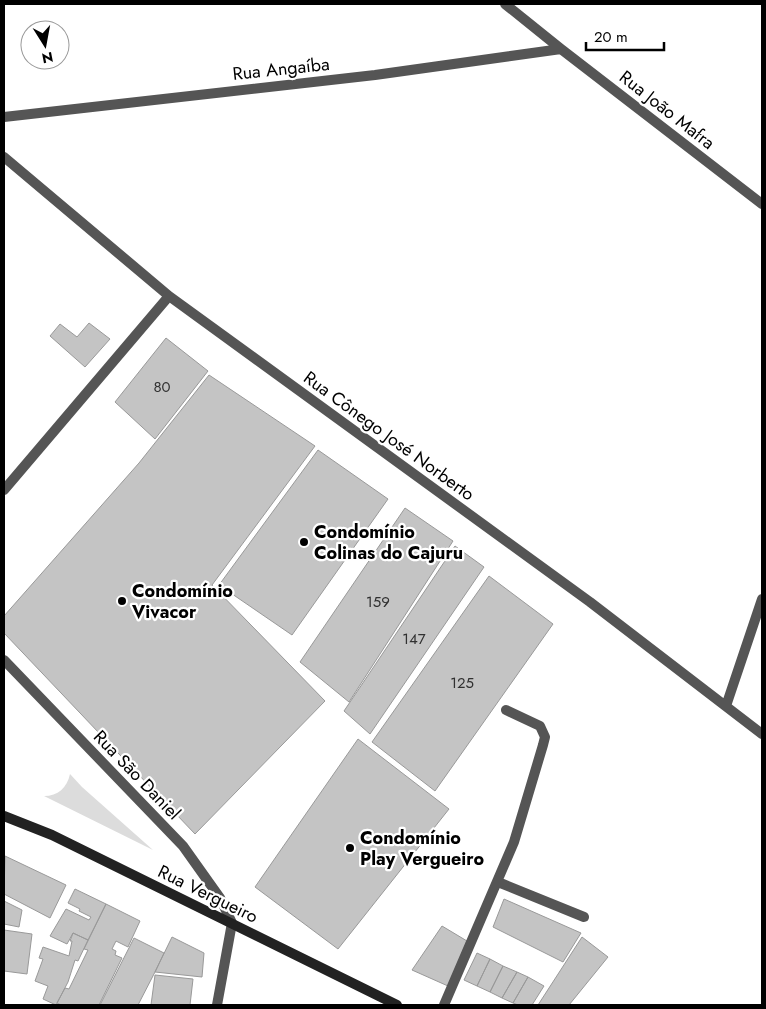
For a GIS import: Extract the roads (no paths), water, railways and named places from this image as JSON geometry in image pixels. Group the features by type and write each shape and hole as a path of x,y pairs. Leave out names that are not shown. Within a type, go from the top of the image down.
{"main road":[{"name":"Rua Vergueiro","path":"4,816 52,835 397,1005"}],"street":[{"name":"Rua João Mafra","path":"505,4 561,50 762,204"},
{"name":"Rua Angaíba","path":"4,117 375,75 561,50"},
{"name":"Rua Cônego José Norberto","path":"4,157 169,296 590,602 762,734"},
{"path":"4,490 169,296"},
{"path":"726,706 762,599"},
{"name":"Rua São Daniel","path":"4,660 183,846 210,881 232,923"},
{"path":"444,1005 514,842 545,737 540,726 506,710"},
{"path":"498,882 584,917"},
{"path":"217,1005 232,923"}],"place":[{"name":"Condomínio Colinas do Cajuru","path":"304,542"},
{"name":"Condomínio Vivacor","path":"122,601"},
{"name":"Condomínio Play Vergueiro","path":"350,848"}]}
